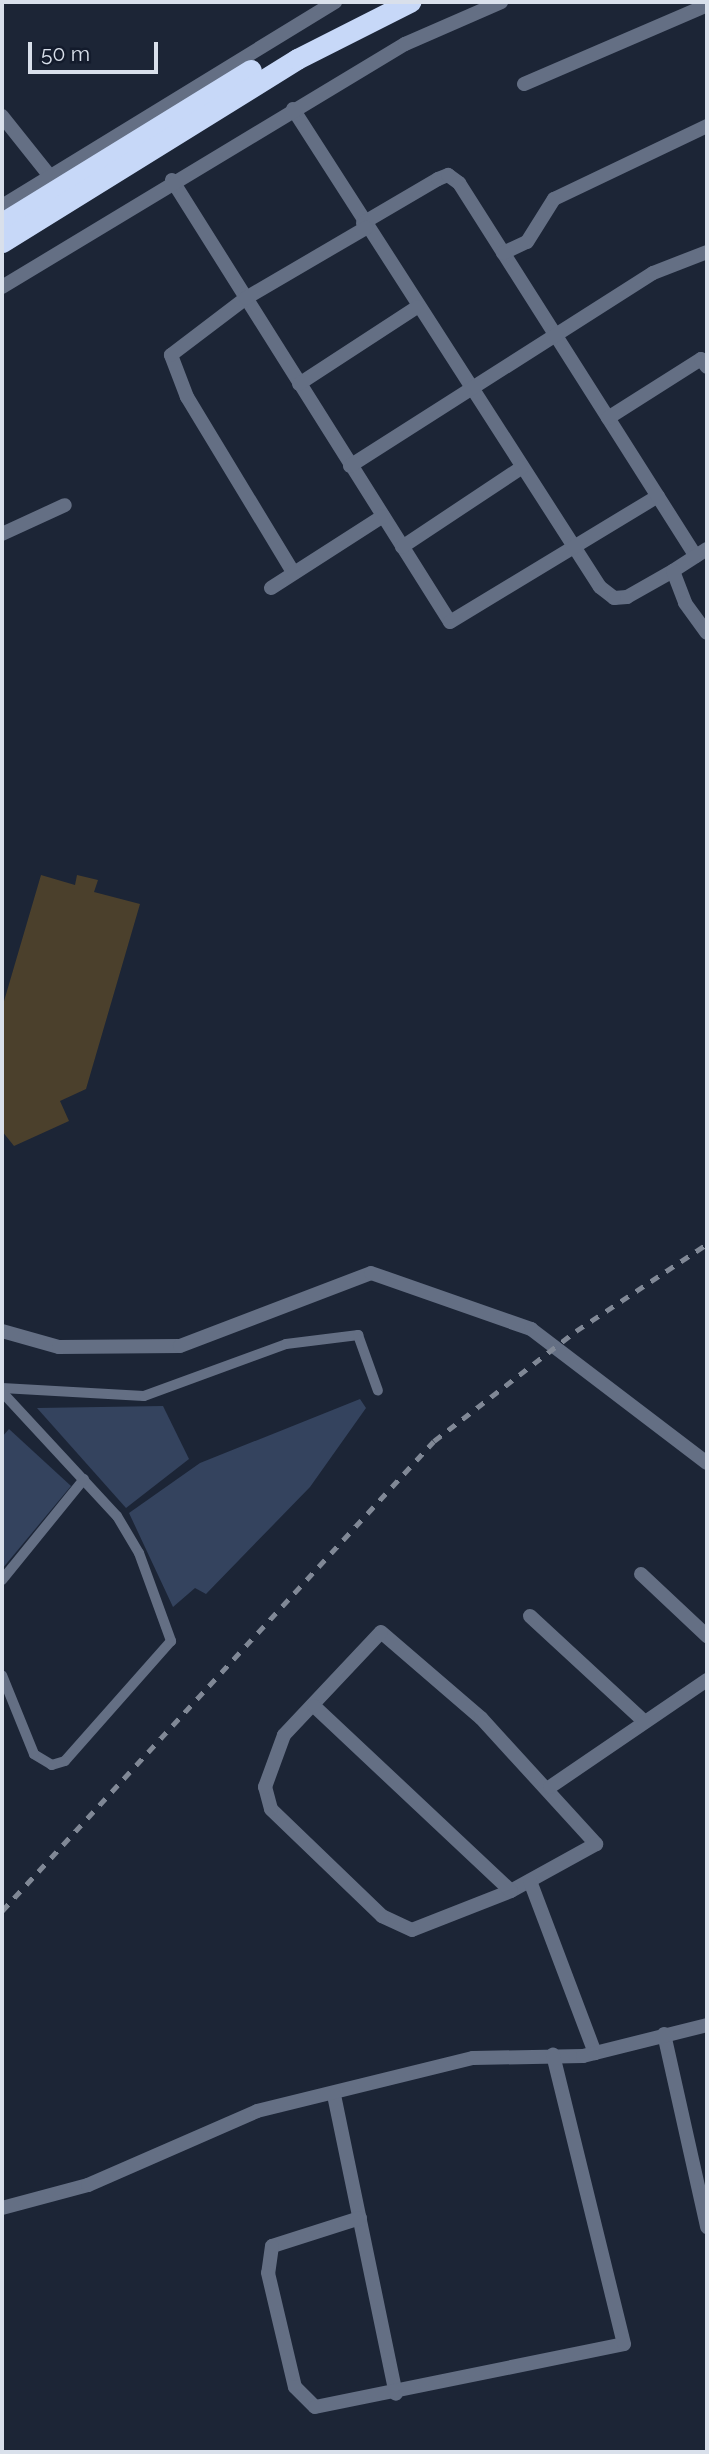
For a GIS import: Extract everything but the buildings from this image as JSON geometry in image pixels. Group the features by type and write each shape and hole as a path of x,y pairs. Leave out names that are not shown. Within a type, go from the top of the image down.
{"highway":[{"path":"2,223 297,43 380,2"},
{"path":"2,242 297,59 410,2"}],"street":[{"path":"2,206 335,2"},
{"path":"2,287 172,180 405,44 501,2"},
{"path":"524,84 707,5"},
{"path":"293,109 364,226 574,549 614,598 702,553 659,496 503,253 448,175 364,226 246,298 178,344 170,365 293,572"},
{"path":"2,116 49,175"},
{"path":"503,253 527,242 554,199 707,127"},
{"path":"172,180 450,622 659,496"},
{"path":"350,466 653,272 707,252"},
{"path":"299,384 417,307"},
{"path":"608,418 701,359 707,367"},
{"path":"402,547 521,468"},
{"path":"2,534 65,505"},
{"path":"271,588 383,516"},
{"path":"673,570 685,603 707,633"},
{"path":"2,1331 59,1347 180,1346 371,1273 531,1329 707,1463"},
{"path":"641,1574 707,1636"},
{"path":"530,1616 645,1722"},
{"path":"381,1632 550,1787 596,1844 511,1891 412,1930 382,1916 271,1809 265,1787 284,1735 314,1706 381,1632"},
{"path":"550,1787 707,1680"},
{"path":"314,1706 511,1891"},
{"path":"530,1881 595,2053"},
{"path":"2,2208 88,2185 257,2112 334,2095 473,2058 595,2053 707,2025"},
{"path":"664,2034 707,2227"},
{"path":"360,2218 272,2246 268,2273 295,2387 315,2407 396,2394 624,2344 553,2055"},
{"path":"334,2095 396,2394"}],"lane":[{"path":"2,1390 144,1396 286,1344 358,1335 378,1391"},
{"path":"2,1390 84,1479 139,1553 171,1640 65,1762 51,1765 34,1754 2,1675"},
{"path":"2,1580 84,1479"}],"shaded area":[{"path":"360,1399 366,1408 310,1487 206,1594 195,1588 173,1607 129,1513 200,1463"},
{"path":"163,1406 189,1459 126,1508 37,1408"},
{"path":"9,1429 71,1486 2,1569 2,1437"}],"railway":[{"path":"2,1911 434,1441 576,1331 707,1244"}]}
